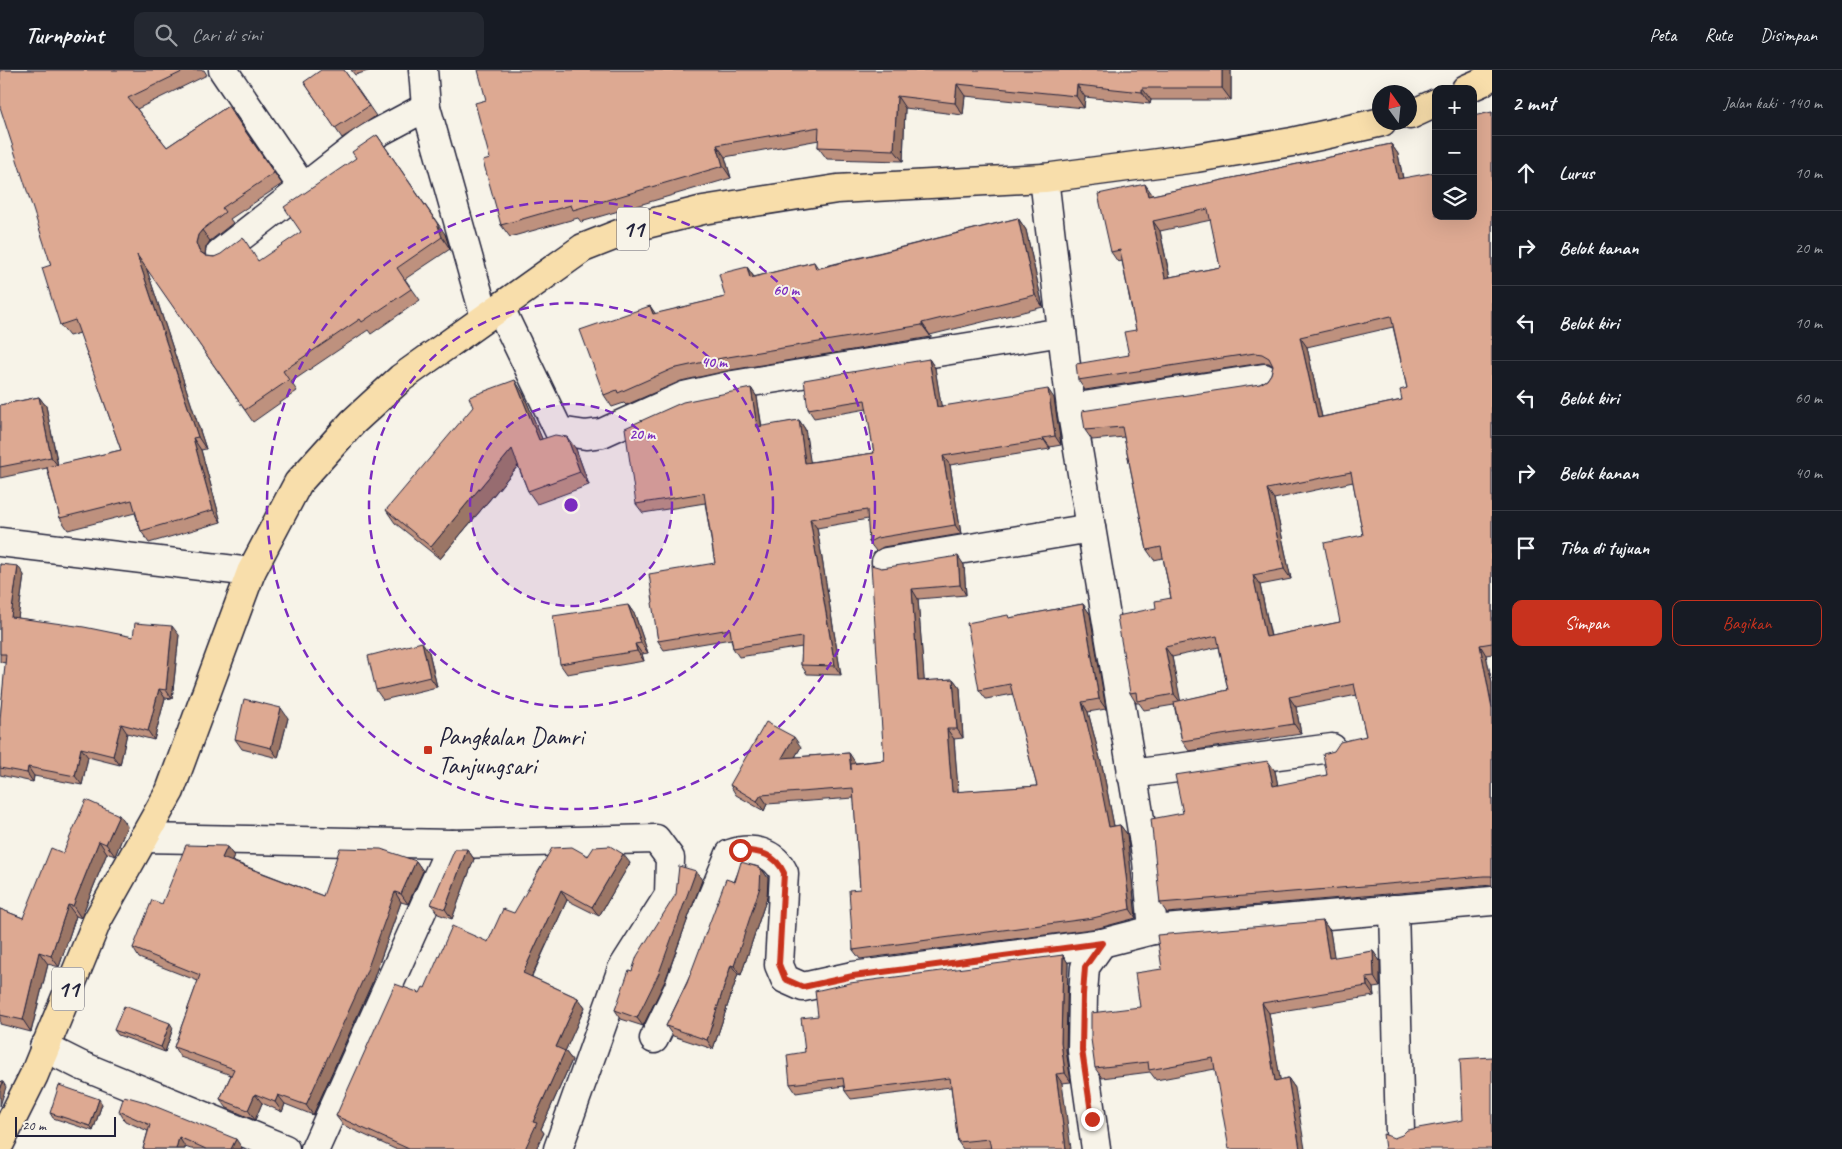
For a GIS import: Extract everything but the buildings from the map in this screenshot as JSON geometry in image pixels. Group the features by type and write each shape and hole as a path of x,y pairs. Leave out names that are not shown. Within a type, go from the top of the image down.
{"highway":[{"path":"1473,85 1492,74"},
{"path":"1417,112 1432,105"},
{"name":"11","path":"0,1143 34,1074 97,921 170,791 251,572 298,484 353,422 401,378 583,248 639,226 703,210 836,188 1044,178 1224,154 1292,142 1372,124"}],"street":[{"path":"223,70 303,188"},
{"path":"423,70 426,107 493,312 559,431 586,435 602,433 684,396 733,385 1062,332"},
{"path":"220,253 366,139 426,107"},
{"path":"1044,178 1071,408 1147,861 1153,930"},
{"path":"1071,408 1264,378"},
{"path":"886,562 1091,528"},
{"path":"0,542 251,572"},
{"path":"1131,774 1332,748"},
{"path":"143,838 452,844 656,839 670,858 669,895 622,969 558,1149"},
{"path":"315,1149 452,844"},
{"path":"654,1039 679,987 700,926 730,854 740,850 771,854 779,863 784,873 779,964 785,979 803,987 853,976 1102,943 1153,930 1492,901"},
{"path":"1394,909 1400,1132"},
{"path":"1096,1149 1082,1050 1083,994 1085,967 1102,943"},
{"path":"44,1048 285,1149"}],"place":[{"name":"Pangkalan Damri Tanjungsari","path":"428,750"}],"route":[{"path":"740,850 771,854 779,863 784,873 783,920 779,964 785,979 803,987 853,976 1102,943 1085,967 1083,994 1082,1050 1092,1119"}]}
